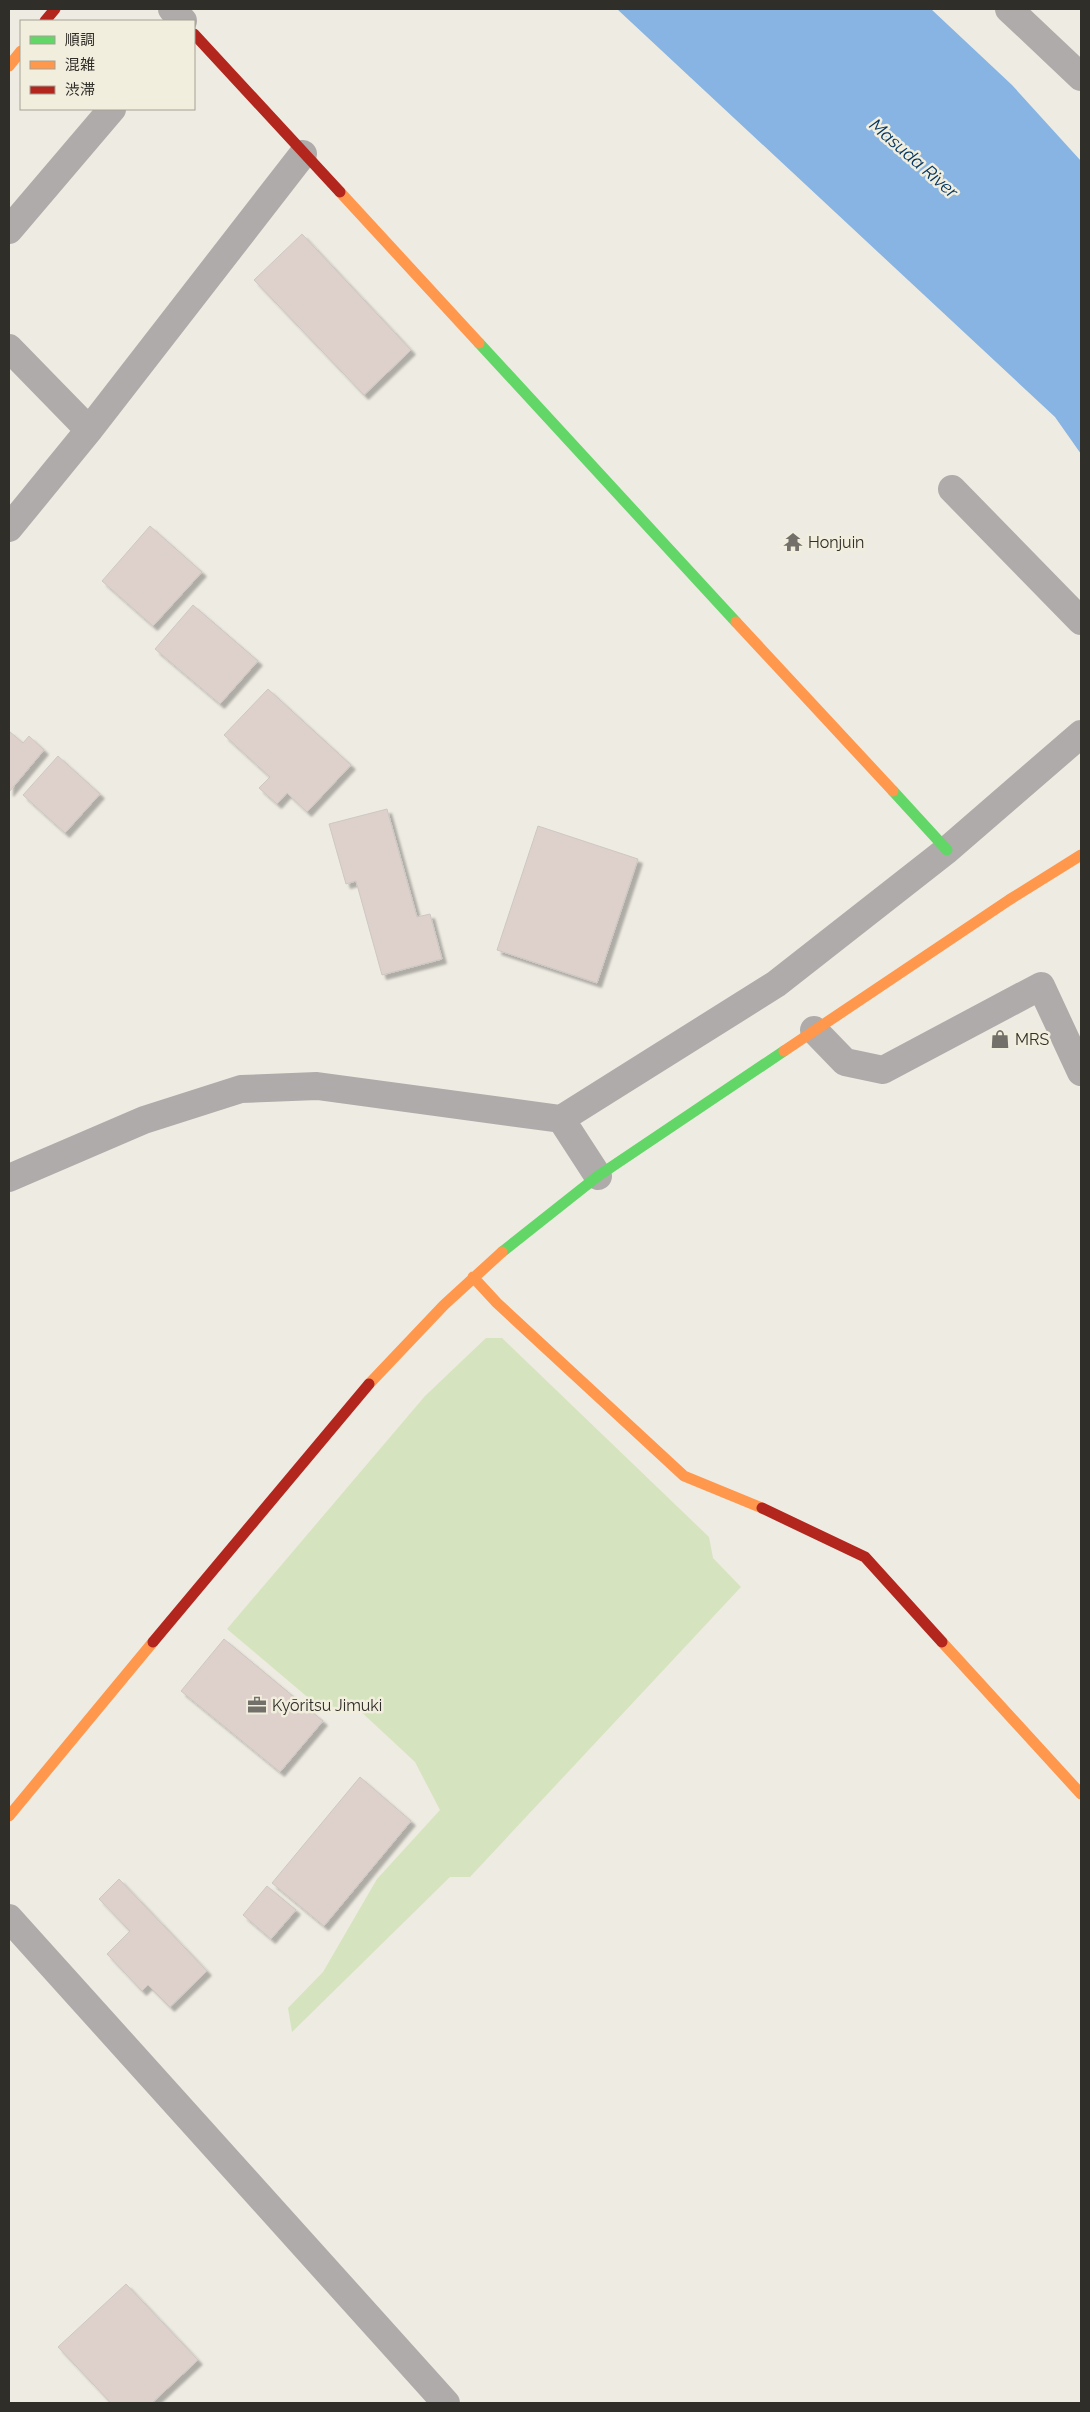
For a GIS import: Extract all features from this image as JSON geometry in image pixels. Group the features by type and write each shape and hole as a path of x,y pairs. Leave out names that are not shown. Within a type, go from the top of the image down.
{"street":[{"path":"46,20 55,9"},
{"path":"172,9 182,20"},
{"path":"1009,9 1081,77"},
{"path":"195,35 947,850"},
{"path":"9,66 20,52"},
{"path":"9,230 111,110"},
{"path":"9,528 89,430 304,154"},
{"path":"9,348 89,430"},
{"path":"952,489 1081,621"},
{"path":"9,1178 144,1120 241,1089 317,1086 561,1119 776,984 947,850 1081,734"},
{"path":"9,1816 358,1396 408,1342 473,1277 533,1225 598,1176 1009,900 1081,855"},
{"path":"814,1030 845,1062 883,1070 1041,986 1081,1072"},
{"path":"561,1119 598,1176"},
{"path":"473,1277 490,1296 684,1476 750,1502 865,1557 1081,1794"},
{"path":"9,1918 446,2403"}],"green space":[{"path":"486,1338 502,1338 709,1537 713,1558 741,1587 470,1877 450,1877 292,2032 288,2008 323,1972 377,1879 440,1810 415,1762 357,1708 318,1706 227,1629 425,1396"}],"water":[{"name":"Masuda River","path":"617,9 931,9 1012,85 1081,161 1081,454 1055,417"}],"building":[{"path":"302,234 411,350 364,395 254,280"},
{"path":"150,526 202,572 153,626 102,581"},
{"path":"193,605 258,661 220,704 155,649"},
{"path":"268,689 351,765 307,812 287,793 277,804 259,788 270,777 224,735"},
{"path":"9,731 23,743 29,736 44,750 9,792"},
{"path":"58,756 100,794 65,833 23,795"},
{"path":"387,809 417,917 430,914 442,959 382,975 356,881 346,884 329,824"},
{"path":"538,826 638,859 597,983 497,950"},
{"path":"224,1639 323,1721 280,1772 181,1691"},
{"path":"360,1777 411,1821 324,1926 272,1883"},
{"path":"119,1879 207,1971 170,2007 148,1985 142,1991 107,1954 130,1931 99,1899"},
{"path":"267,1886 296,1910 271,1939 243,1915"},
{"path":"126,2284 198,2360 152,2403 111,2403 58,2347"}],"traffic: fast":[{"path":"479,343 736,622"},
{"path":"893,791 947,850"},
{"path":"502,1252 598,1176 784,1051"}],"traffic: slow":[{"path":"9,66 20,52"},
{"path":"340,192 479,343"},
{"path":"736,622 893,791"},
{"path":"784,1051 1009,900 1081,855"},
{"path":"369,1384 444,1305 502,1252"},
{"path":"473,1277 497,1303 684,1476 762,1508"},
{"path":"9,1816 153,1642"},
{"path":"942,1642 1081,1794"}],"traffic: jam":[{"path":"46,20 55,9"},
{"path":"195,35 340,192"},
{"path":"153,1642 369,1384"},
{"path":"762,1508 865,1557 942,1642"}],"place":[{"name":"Honjuin","path":"793,542"},
{"name":"MRS","path":"1000,1039"},
{"name":"Kyōritsu Jimuki","path":"257,1705"}]}
